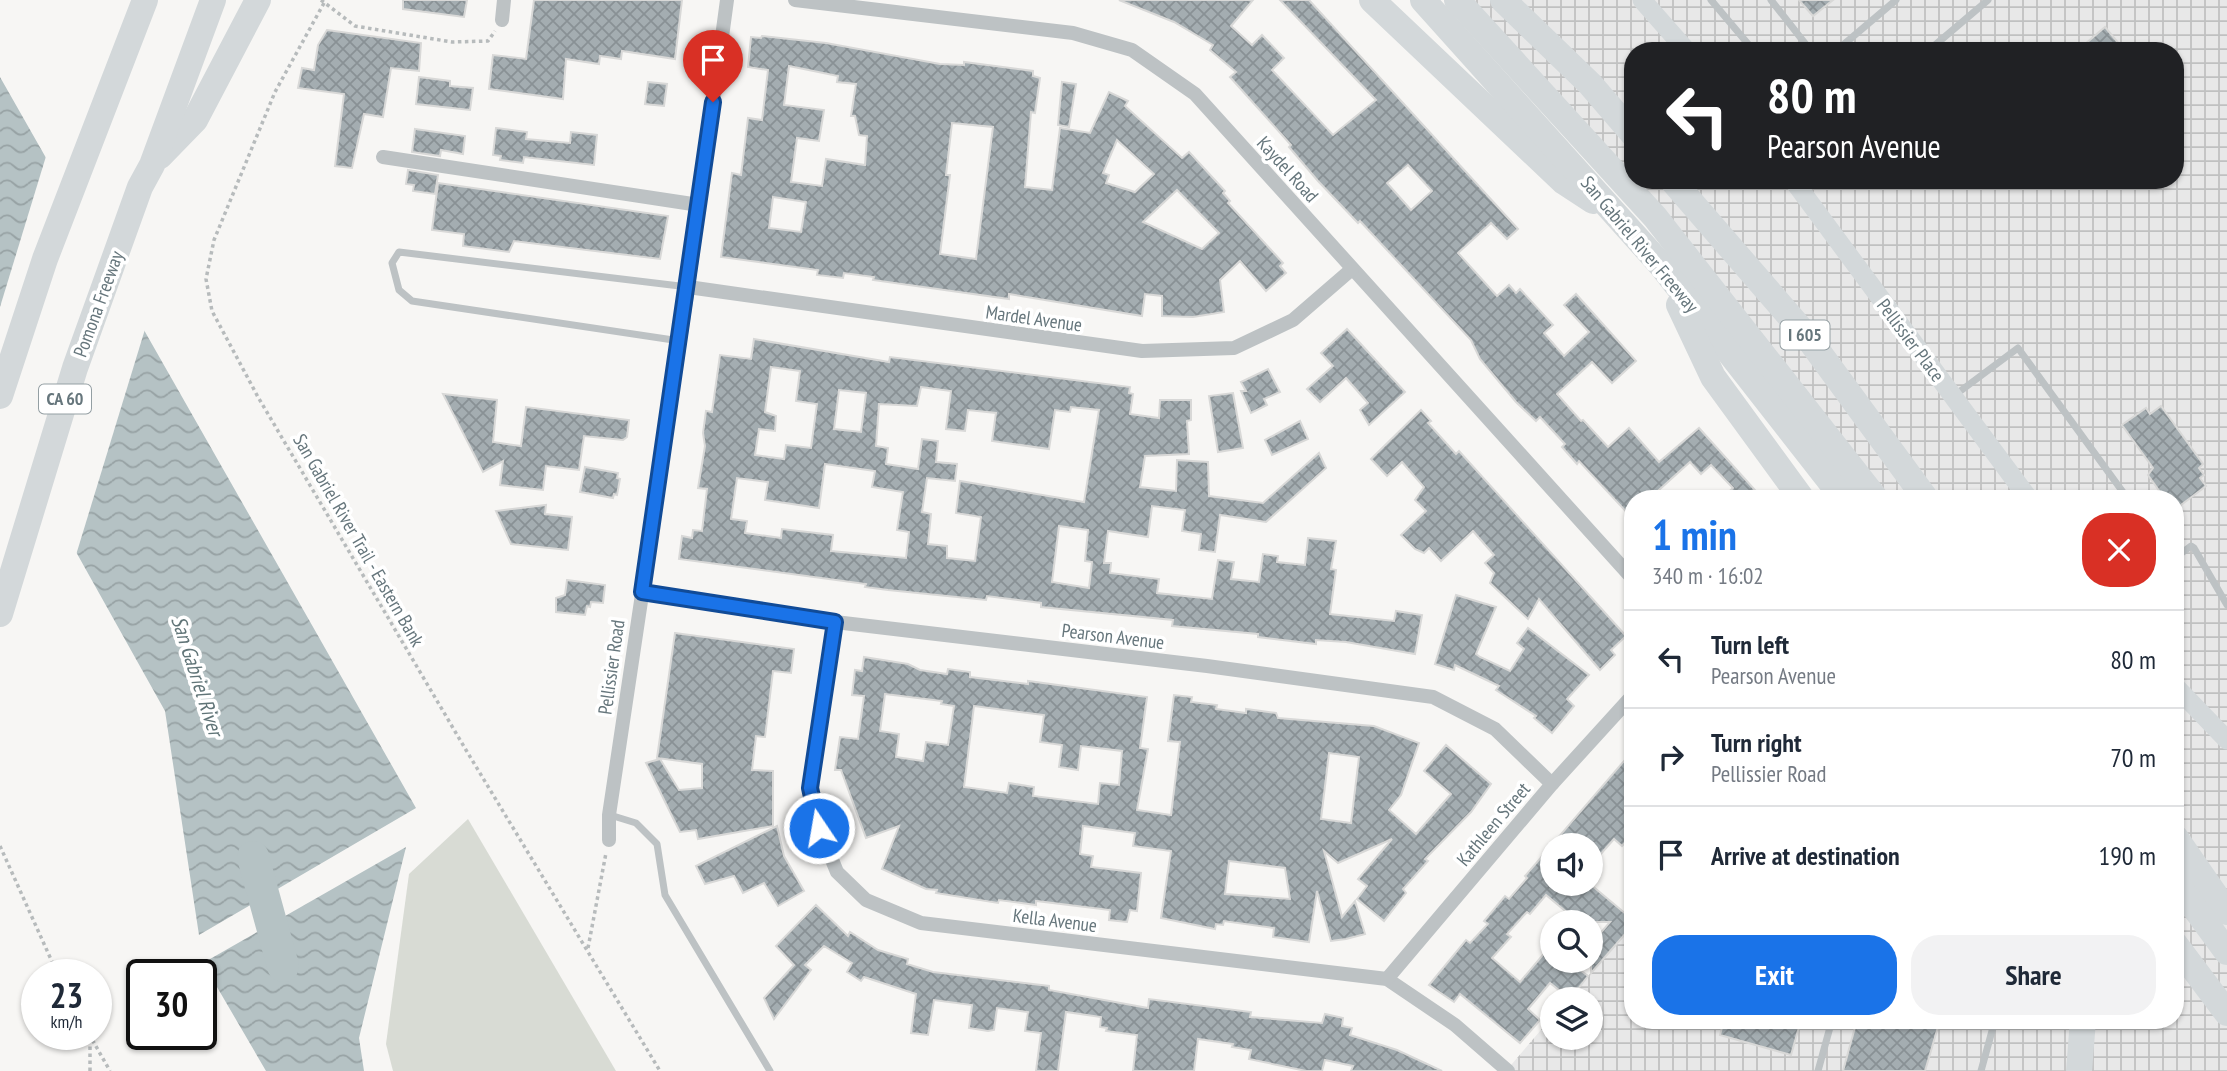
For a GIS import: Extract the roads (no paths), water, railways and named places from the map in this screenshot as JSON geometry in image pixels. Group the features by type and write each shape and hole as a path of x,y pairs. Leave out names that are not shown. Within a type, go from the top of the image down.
{"highway":[{"path":"0,396 45,258 98,115 145,0"},
{"name":"Pomona Freeway","path":"0,614 75,368 213,0"},
{"path":"146,176 195,120 258,0"},
{"path":"1372,0 1564,182 1621,218"},
{"name":"San Gabriel River Freeway","path":"1423,0 1661,265 1837,490"},
{"path":"1457,0 1624,183"},
{"path":"1474,0 1624,163"},
{"path":"1503,0 1590,85 1624,124"},
{"path":"1529,0 1590,85"},
{"path":"1629,189 1655,217 1869,490"},
{"path":"1647,189 1761,326 1885,490"},
{"name":"I 605","path":"1680,189 1806,335 1919,490"},
{"path":"1661,265 1713,377 1795,490"},
{"path":"2184,844 2227,885"},
{"path":"2184,849 2227,912"},
{"path":"2184,893 2227,952"},
{"path":"2184,916 2227,974"},
{"path":"2184,956 2227,1013"},
{"path":"2079,1071 2081,1029"}],"main road":[{"path":"1642,0 1679,42"},
{"name":"Pellissier Place","path":"1800,189 2022,490"},
{"path":"2184,695 2227,740"}],"street":[{"path":"502,20 505,0"},
{"name":"Pellissier Road","path":"608,840 609,815 688,287 727,0"},
{"name":"Kaydel Road","path":"795,0 1073,33 1132,50 1195,94 1624,569"},
{"path":"383,157 699,205"},
{"name":"Mardel Avenue","path":"688,287 1142,351 1234,348 1293,320 1352,269"},
{"name":"Pearson Avenue","path":"642,592 835,622 1206,666 1433,697 1495,729 1552,785"},
{"name":"Kella Avenue","path":"835,622 810,788 819,828 837,872 866,901 920,923 1387,979 1455,1025 1508,1071"},
{"name":"Kathleen Street","path":"1387,979 1552,785 1624,705"}],"lane":[{"path":"1711,0 1746,42"},
{"path":"1771,0 1804,42"},
{"path":"1847,42 1896,0"},
{"path":"1939,42 1988,0"},
{"path":"680,341 412,301 399,290 392,263 400,252 688,287"},
{"path":"1953,396 2018,348 2121,490"},
{"path":"2184,551 2191,546 2194,548 2227,605"},
{"path":"609,815 636,823 657,844 665,895 770,1071"},
{"path":"1818,1071 1830,1029"},
{"path":"1982,1071 1993,1029"}],"water":[{"path":"0,77 416,808 199,935 165,711 0,416"},
{"path":"406,847 359,1038 364,1071 266,1071 217,987 217,959 210,959"}],"waterway":[{"name":"San Gabriel River","path":"253,857 283,966"}]}
